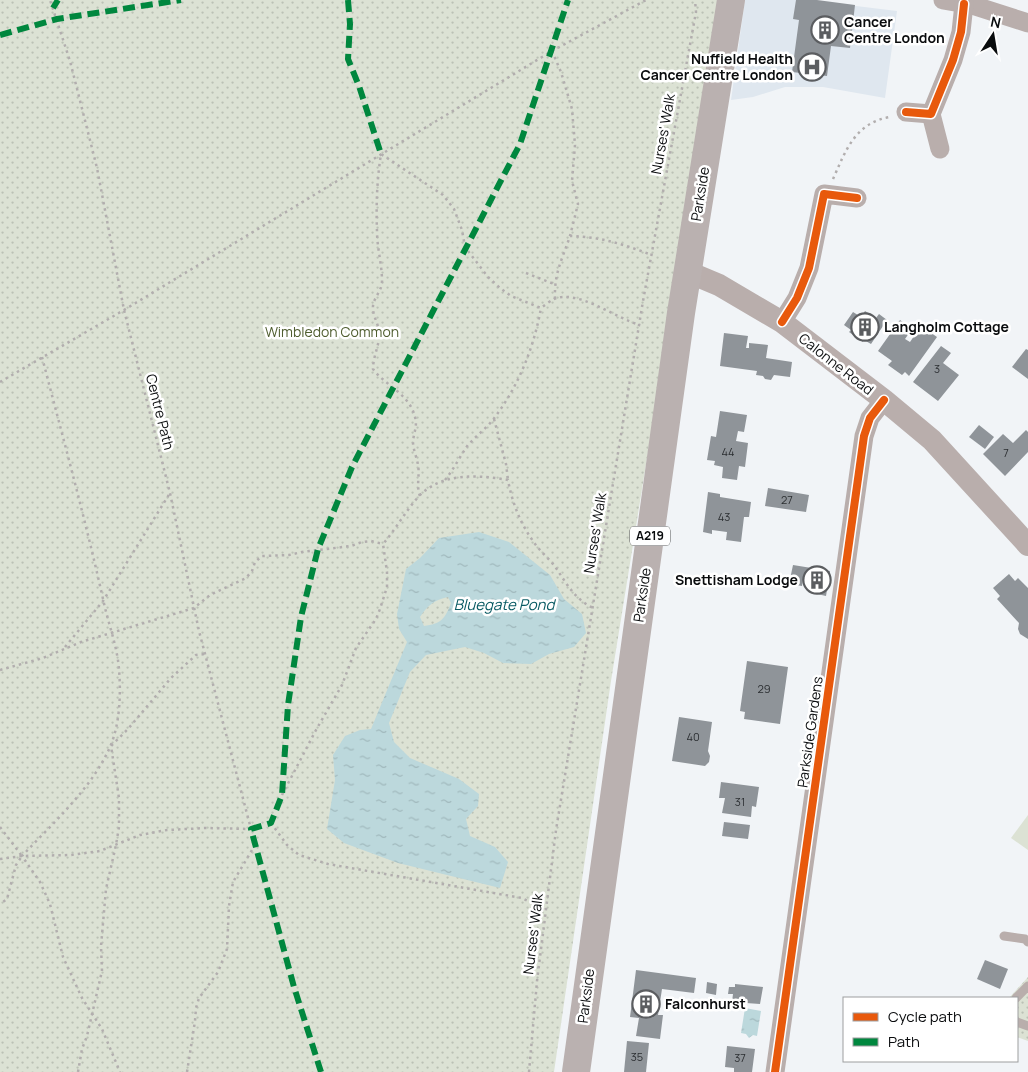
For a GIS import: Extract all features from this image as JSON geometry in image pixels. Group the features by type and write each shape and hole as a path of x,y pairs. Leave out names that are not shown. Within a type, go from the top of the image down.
{"main road":[{"name":"Parkside","path":"576,1072 688,272 731,0"}],"street":[{"path":"943,0 970,3 1028,23"},
{"path":"940,149 931,114 954,60 970,3"},
{"path":"906,112 931,114"},
{"path":"782,322 797,298 809,268 824,194 857,198"},
{"name":"Calonne Road","path":"688,272 719,284 782,322 884,400 932,440 1028,545"},
{"name":"Parkside Gardens","path":"775,1072 864,436 870,418 884,400"}],"lane":[{"path":"1004,936 1025,939 1028,942"},
{"path":"1017,997 1028,986"}],"path":[{"path":"0,382 124,310 552,51 646,0"},
{"path":"552,51 561,72 572,110 575,145 572,181 578,204 570,236 557,271 554,284 555,299"},
{"path":"824,194 826,185 831,182 846,150 856,135 867,124 880,118 906,112"},
{"path":"381,154 443,194 454,209 462,230 465,247 488,277 511,296 541,308"},
{"path":"381,154 378,176 377,232 382,283 380,293 374,302 373,312 380,338 373,357 373,369 379,378 393,387 405,399 413,411 417,426 413,443 419,466 418,491 420,496"},
{"path":"570,236 595,237 652,255"},
{"path":"526,273 554,284"},
{"path":"445,481 467,446 494,419 505,402 527,360 537,331 541,308 555,299 567,297 582,299 611,314 640,325"},
{"path":"0,904 7,899 16,865 22,856 98,772 111,746 119,692 116,652 93,554 42,357"},
{"path":"494,419 506,464 508,480 520,520 534,542 553,564 569,588 584,604 593,608"},
{"path":"282,794 342,685 356,648 380,609 386,587 387,572 383,544 420,496 429,488 445,481 462,477 480,476 508,480"},
{"path":"64,649 103,601 170,493"},
{"path":"0,670 43,658 81,642 194,608 202,604 210,596 246,578 252,571 255,562 262,556 289,555 351,546 371,541 383,544"},
{"path":"111,746 171,678 196,655 205,654"},
{"path":"78,1072 102,971 101,946 106,889 119,827 119,798 111,746"},
{"path":"272,823 287,845 299,855 328,864 522,898 546,910"},
{"path":"0,827 40,882 50,904 63,957 82,998 102,1029 120,1072"},
{"path":"0,859 100,852 116,845"},
{"path":"187,1072 199,998 218,972 227,950 229,906 233,882 255,845"}],"shaded area":[{"name":"Nuffield Health Cancer Centre London","path":"745,0 807,0 897,11 885,98 823,87 785,87 753,97 731,100"}],"green space":[{"name":"Wimbledon Common","path":"0,0 721,0 611,681 554,1072 0,1072"},
{"path":"1028,815 1028,850 1011,838"},
{"path":"1028,977 1028,1041 1018,1037 1018,997 1010,997"}],"water":[{"name":"Bluegate Pond","path":"479,532 509,542 550,575 564,599 582,614 586,633 574,647 549,654 531,664 503,663 484,653 465,647 426,655 410,672 389,723 394,742 410,758 459,779 479,794 478,806 466,819 470,836 495,847 508,862 500,888 398,863 344,843 327,829 335,780 333,755 345,736 360,730 371,729 407,642 399,629 397,614 406,569 420,558 439,538","holes":["448,597 451,603 442,620 435,624 424,626 420,617 429,606 435,601"]},
{"path":"745,1008 761,1011 757,1036 753,1035 749,1038 746,1034 741,1033"}],"building":[{"name":"Cancer Centre London","path":"796,0 817,0 855,5 850,48 831,46 827,76 792,72 799,20 793,19"},
{"name":"Langholm Cottage","path":"865,311 876,318 879,314 887,320 871,344 864,340 863,342 849,332 851,330 844,325 853,312 861,317"},
{"path":"900,320 912,329 905,339 910,342 921,326 937,337 909,376 905,372 902,375 888,365 892,361 878,351"},
{"path":"724,333 748,336 746,348 749,348 749,343 768,345 766,358 792,362 790,377 774,375 771,380 756,375 757,371 720,366"},
{"path":"941,346 951,353 943,363 959,375 938,401 913,382"},
{"path":"1026,349 1028,350 1028,379 1012,367"},
{"path":"720,411 747,415 744,432 738,431 736,441 748,443 745,467 739,466 737,480 722,478 723,467 714,465 715,461 707,460 711,436 716,437"},
{"path":"979,425 994,437 985,449 969,437"},
{"path":"1026,430 1028,432 1028,452 1005,476 983,454 1003,434 1013,443"},
{"path":"768,488 809,495 806,512 765,506"},
{"path":"708,492 720,494 720,497 751,502 749,517 744,517 741,542 726,540 727,532 712,530 712,534 703,532"},
{"name":"Snettisham Lodge","path":"793,565 830,571 826,596 817,594 818,589 807,587 808,581 803,580 802,586 789,584"},
{"path":"1009,574 1015,581 1018,578 1028,588 1028,639 1020,634 1018,629 1019,623 997,599 1000,596 993,588"},
{"path":"747,661 788,667 780,724 744,719 745,712 740,711"},
{"path":"679,717 712,722 708,751 710,756 709,762 705,766 672,761"},
{"path":"721,782 759,787 756,807 752,806 751,817 722,813 725,798 719,798"},
{"path":"724,822 750,825 748,839 722,836"},
{"path":"985,960 1008,969 1000,989 977,979"},
{"name":"Falconhurst","path":"636,970 696,978 694,993 662,989 658,1015 663,1015 660,1039 636,1036 639,1018 630,1017"},
{"path":"707,982 717,984 716,995 706,993"},
{"path":"735,984 763,987 760,1004 732,1002 733,994 728,994 729,987 735,987"},
{"path":"627,1041 649,1043 646,1072 624,1072"},
{"path":"727,1046 755,1049 752,1072 734,1072 734,1068 725,1067"}],"marked path":[{"path":"53,8 58,0"},
{"path":"0,35 57,19 181,0"},
{"path":"348,0 350,24 348,59 359,86 381,154"},
{"path":"321,1072 294,987 251,829 271,823 282,795 288,705 301,617 318,549 352,467 520,144 568,0"}],"cycle path":[{"path":"906,112 931,114 953,60 961,32 964,4"},
{"path":"782,322 797,298 809,268 824,194 857,198"},
{"path":"775,1072 864,436 870,418 884,400"}],"place":[{"name":"Cancer Centre London","path":"825,30"},
{"name":"Nuffield Health Cancer Centre London","path":"812,67"},
{"name":"Langholm Cottage","path":"865,327"},
{"name":"Snettisham Lodge","path":"817,580"},
{"name":"Falconhurst","path":"646,1004"}]}
